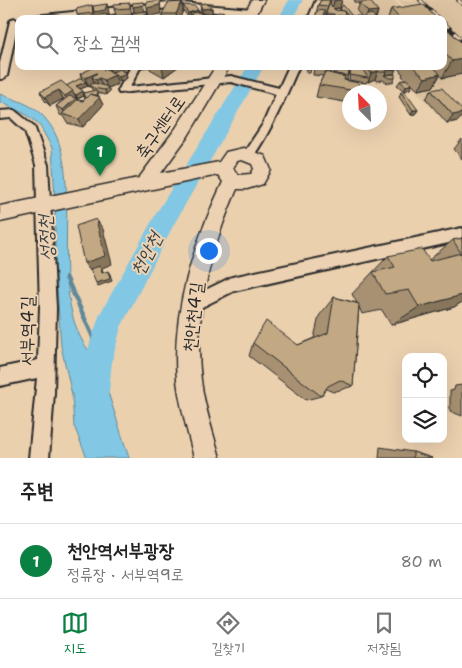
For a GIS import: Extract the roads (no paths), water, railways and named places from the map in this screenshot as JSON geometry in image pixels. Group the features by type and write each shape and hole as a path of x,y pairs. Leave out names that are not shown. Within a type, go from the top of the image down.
{"street":[{"path":"250,15 258,0"},
{"path":"314,15 320,0"},
{"path":"163,15 170,2"},
{"path":"61,15 170,2 244,15"},
{"path":"2,76 13,21"},
{"path":"134,70 122,91 223,75 284,93"},
{"path":"249,154 268,125 284,93 293,70"},
{"name":"축구센터로","path":"149,182 223,75"},
{"name":"서부역4길","path":"0,115 14,114 30,129 42,165 48,308 46,367 39,458"},
{"path":"0,214 149,182 228,174 245,184 252,182 261,175 262,165 259,160 249,154 232,156 228,174"},
{"name":"천안천4길","path":"207,458 188,369 193,288 228,174"},
{"path":"192,304 232,284 462,234"},
{"path":"0,378 46,367"}],"water":[{"path":"0,94 37,110 57,137 64,166 67,199 67,271 70,305 80,336 98,361 129,458 87,458 74,426 72,395 61,346 55,261 55,199 52,148 39,124 27,115 0,102"}],"waterway":[{"name":"천안천","path":"287,15 296,0"},
{"name":"천안천","path":"95,392 98,361 109,323 165,219 254,70"},
{"name":"성정천","path":"66,277 93,337 94,362"}],"railway":[{"path":"420,0 435,15"},
{"path":"458,0 462,4"},
{"path":"447,26 462,40"}],"place":[{"name":"천안역서부광장","path":"100,176"}]}
